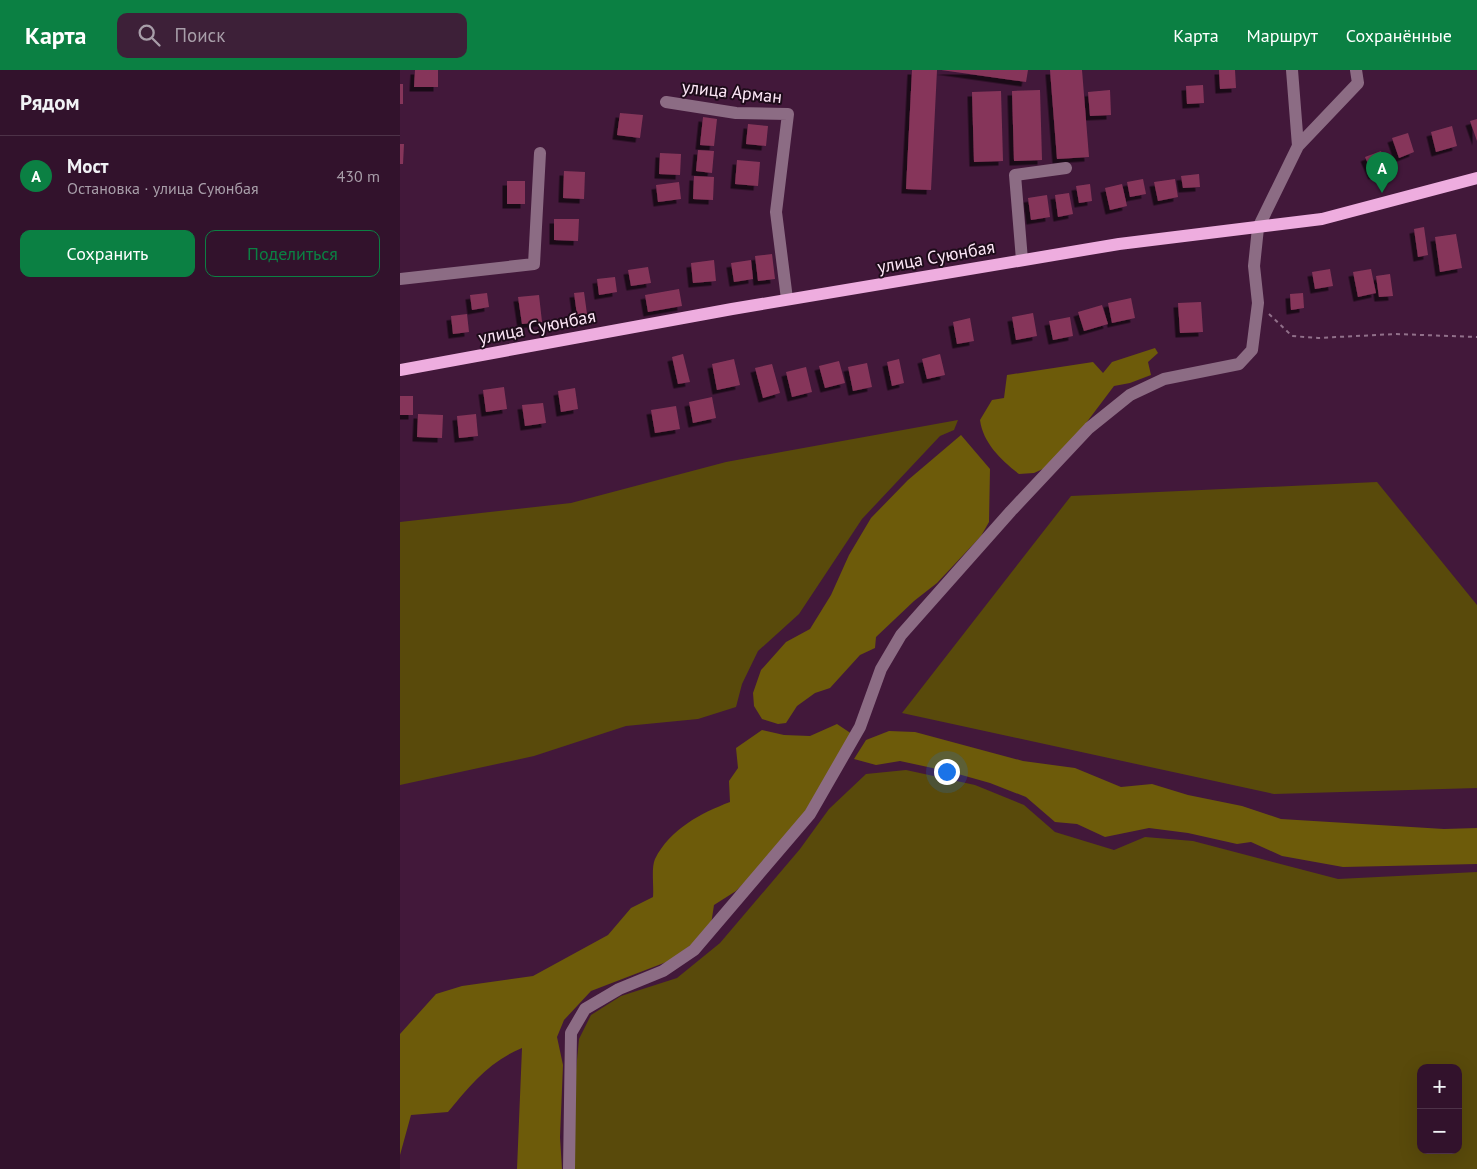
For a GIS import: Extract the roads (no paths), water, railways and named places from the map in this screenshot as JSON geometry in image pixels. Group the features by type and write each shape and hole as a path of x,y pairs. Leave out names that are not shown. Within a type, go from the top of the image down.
{"main road":[{"name":"улица Суюнбая","path":"400,370 787,299 1119,244 1322,219 1477,178"}],"street":[{"path":"1292,70 1298,146"},
{"path":"569,1169 571,1033 585,1009 619,989 663,971 694,950 810,814 860,727 881,669 901,635 1011,510 1096,422 1130,395 1164,379 1240,364 1252,350 1258,303 1254,266 1258,228 1298,146 1358,83 1356,70"},
{"name":"улица Арман","path":"666,102 736,113 788,114 776,212 787,299"},
{"path":"400,279 534,264 540,153"},
{"path":"1022,260 1015,175 1066,168"}],"place":[{"name":"Мост","path":"1382,193"}]}
